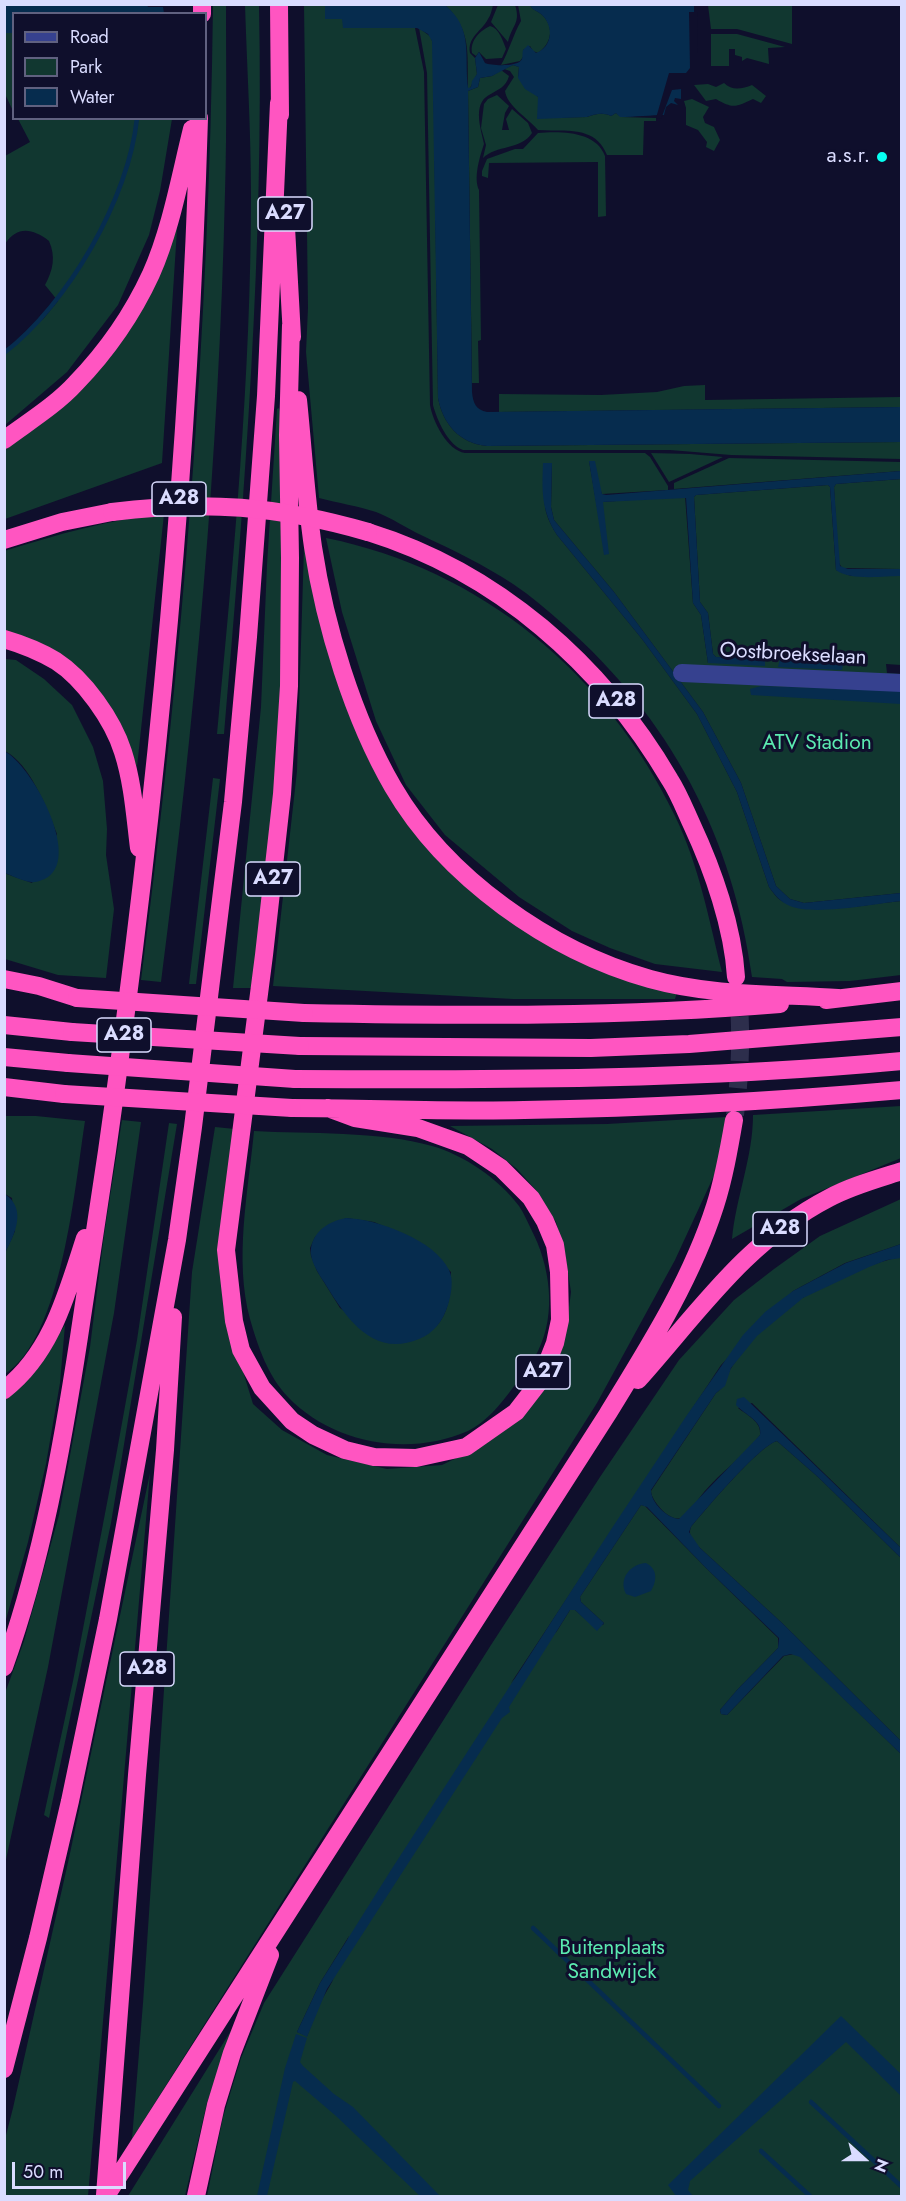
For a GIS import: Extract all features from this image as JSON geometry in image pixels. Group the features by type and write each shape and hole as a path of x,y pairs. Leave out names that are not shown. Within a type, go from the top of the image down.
{"highway":[{"name":"A28","path":"4,2069 70,1801 108,1619 177,1240 215,956 233,802 266,396 279,103 279,4"},
{"name":"A27","path":"279,103 291,325 313,546 322,592 344,675 368,734 394,788 415,819 453,863 498,903 530,925 577,951 640,976 684,986 719,992 838,998"},
{"path":"4,440 76,384 105,350 132,310 152,273 166,230 194,120"},
{"name":"A28","path":"4,1666 14,1641 36,1559 64,1432 123,1041 167,654 184,434 199,120"},
{"name":"A27","path":"291,325 288,435 289,686 280,817 226,1250 234,1321 242,1350 262,1388 292,1421 313,1435 345,1450 374,1457 416,1458 466,1448 516,1412 540,1381 555,1343 560,1320 560,1280 555,1245 531,1198 501,1168 468,1146 418,1128 356,1118 327,1108"},
{"name":"A28","path":"4,540 63,522 112,512 187,505 241,506 326,520 368,532 421,551 476,581 511,604 568,649 620,704 671,781 704,850 721,899 736,977"},
{"path":"4,639 56,661 88,690 110,720 123,751 130,782 142,879"},
{"name":"A27","path":"4,979 39,986 77,998"},
{"name":"A27","path":"4,991 304,1013 457,1016 686,1012 902,991"},
{"path":"4,1025 72,1032 300,1046 591,1048 689,1044 902,1027"},
{"path":"4,1057 295,1079 525,1080 691,1076 816,1069 902,1061"},
{"name":"A27","path":"4,1089 292,1108 422,1111 549,1110 690,1105 817,1098 902,1090"},
{"name":"A28","path":"105,2196 608,1415 657,1334 681,1289 704,1235 724,1175 734,1120"},
{"name":"A28","path":"608,1415 686,1327 735,1267 766,1239 797,1216 830,1197 902,1171"},
{"name":"A28","path":"4,1390 34,1360 52,1330 72,1280 101,1191"},
{"name":"A28","path":"105,2196 137,1775 165,1450 177,1240"},
{"name":"A28","path":"196,2196 216,2105 232,2054 283,1920"}],"street":[{"name":"Oostbroekselaan","path":"682,673 902,683"}],"green space":[{"path":"213,5 226,5 226,168 217,390 195,687 161,982 141,980 169,737 191,494 206,249"},
{"path":"245,5 259,5 260,96 256,279 246,461 232,643 224,734 217,734 235,532 248,330 251,171"},
{"name":"ATV Stadion","path":"304,5 325,5 326,19 343,19 343,28 415,28 424,72 430,405 438,427 452,447 465,453 645,453 650,457 668,486 668,490 602,494 589,461 600,524 603,502 685,496 693,603 701,615 708,663 761,658 716,657 713,654 708,613 700,602 694,497 696,495 828,485 830,487 836,570 851,576 901,576 901,665 886,664 887,673 901,674 901,893 804,903 790,899 776,886 741,783 703,712 614,592 554,520 551,507 552,463 545,492 545,507 551,525 642,639 697,714 737,792 769,887 782,901 810,908 841,908 901,901 901,975 850,981 787,982 782,979 752,977 743,925 730,876 712,829 690,783 665,740 635,699 601,660 539,603 491,570 382,514 319,498 306,352 308,308"},
{"path":"445,5 493,5 489,17 471,43 470,53 475,58 477,74 470,88 468,88 464,33 454,15"},
{"path":"498,5 515,5 517,11 508,42 491,22"},
{"path":"518,5 530,5 541,14 550,29 549,39 538,53 530,46 523,50 523,57 520,61 501,65 521,21"},
{"path":"708,5 792,5 792,44 737,29 711,29"},
{"path":"490,26 498,32 505,46 502,58 486,59 479,52 476,56 472,53 476,36"},
{"path":"419,28 431,37 433,45 438,398 444,416 454,431 468,441 487,446 901,442 901,459 731,455 670,450 463,450 453,443 440,425 433,405 427,73"},
{"path":"4,33 12,33 12,109 5,94"},
{"path":"711,34 737,34 785,47 768,48 769,64 747,58 742,61 742,57 735,55 735,49 729,49 729,66 711,66"},
{"path":"513,65 519,67 518,77 538,97 538,118 587,117 596,114 611,116 616,113 621,117 656,118 656,121 644,121 643,155 607,155 595,138 586,134 538,130 514,107 505,91 514,77 510,71 504,69"},
{"path":"501,70 509,76 508,80 484,99 479,111 484,144 477,179 481,340 478,341 479,383 472,383 468,91 478,87 480,78 492,76"},
{"path":"724,83 737,89 752,85 766,96 761,103 753,99 731,106 716,99 706,101 694,85 708,84 716,87"},
{"path":"497,95 509,106 505,113 502,130 509,130 506,119 512,109 528,123 532,133 522,142 495,151 483,158 486,145 481,128 484,104 488,99"},
{"path":"692,99 709,107 703,117 705,123 714,127 720,140 714,151 706,147 707,142 698,130 686,125 684,101"},
{"path":"19,120 172,120 160,191 149,235 118,305 67,372 5,425 5,353 44,318 58,301 45,285 53,263 49,241 37,233 25,231 15,234 5,244 5,156 30,142"},
{"path":"538,133 577,134 586,137 600,148 605,156 606,216 598,217 598,162 489,163 488,178 482,176 487,159 515,149 523,149"},
{"path":"178,214 162,463 5,519 4,445 82,385"},
{"path":"705,385 705,400 901,397 902,407 499,412 499,394 601,395 657,392 684,386"},
{"path":"279,408 281,414 285,604 281,739 255,988 233,988 261,707 267,565 277,409"},
{"path":"651,453 690,454 723,457 669,482"},
{"path":"729,458 901,462 901,471 674,489 674,483"},
{"path":"901,479 901,569 842,568 838,561 834,487 836,484"},
{"path":"164,514 137,767 121,727 103,696 5,632 4,551 103,524"},
{"path":"326,538 383,553 436,575 487,602 533,635 576,674 614,717 647,765 675,816 697,873 722,972 655,964 572,931 519,897 445,835 406,785 376,721 342,612"},
{"path":"304,547 349,714 476,895 677,992 675,999 513,999 273,986 297,771"},
{"path":"5,659 16,660 44,679 72,705 93,747 103,781 107,829 106,855 114,909 106,978 58,975 5,959 4,873 32,883 57,834 30,776 14,757 5,751"},
{"path":"213,778 220,779 196,984 189,984"},
{"path":"901,1106 901,1158 801,1199 732,1239 750,1146 753,1115"},
{"path":"5,1116 36,1116 85,1121 70,1220 53,1295 40,1328 24,1355 5,1374 5,1253 15,1231 12,1198 5,1194"},
{"path":"727,1117 717,1169 675,1260 597,1403 132,2139 192,1272 215,1127 235,1129 220,1251 223,1306 253,1404 282,1430 327,1455 387,1469 442,1465 475,1449 507,1428 566,1331 571,1292 565,1253 556,1222 536,1190 517,1169 492,1149 450,1126 607,1124"},
{"path":"122,1120 141,1122 114,1313 48,1667 5,1864 5,1693 24,1641 59,1515 90,1347"},
{"path":"169,1123 177,1124 111,1523 49,1818 44,1815 73,1681 137,1340"},
{"path":"254,1131 367,1135 432,1146 456,1155 480,1169 511,1196 524,1214 543,1258 549,1289 548,1321 538,1351 532,1361 503,1401 487,1418 468,1431 445,1439 397,1444 373,1441 327,1426 306,1413 281,1389 264,1361 253,1330 245,1296 244,1226","holes":["346,1218 374,1222 421,1243 451,1272 451,1288 444,1314 438,1324 418,1338 405,1342 388,1343 340,1308 317,1271 311,1256 310,1248 315,1237"]},
{"name":"Buitenplaats Sandwijck","path":"901,1199 901,1244 845,1263 793,1291 721,1365 511,1683 557,1631 570,1610 575,1610 585,1619 603,1625 604,1623 581,1602 580,1597 641,1505 645,1506 778,1638 778,1648 737,1690 720,1710 721,1714 727,1715 784,1656 794,1654 800,1656 901,1754 901,2196 207,2196 223,2117 241,2058 264,2003 491,1645 679,1360 734,1300 820,1236","holes":["349,1936 332,1982 320,2003 307,2036 297,2032 320,1983"]},
{"path":"901,1258 901,1548 752,1403 738,1408 759,1426 760,1435 754,1443 701,1495 686,1515 678,1519 663,1511 654,1500 651,1491 716,1393 723,1386 730,1370 768,1323 821,1287 861,1269"},
{"path":"65,1325 60,1383 46,1464 28,1542 5,1623 5,1400 42,1360"},
{"path":"777,1441 818,1477 901,1558 901,1741 781,1622 700,1548 691,1536 691,1527 746,1465"},
{"path":"150,1473 88,2196 5,2196 5,2139 69,1858"},
{"path":"232,2029 207,2103 185,2196 128,2196"}],"water":[{"path":"4,5 147,5 148,7 163,7 164,12 12,12 12,33 5,33"},
{"path":"325,5 445,5 454,14 464,33 468,88 471,87 477,74 475,58 479,52 485,63 505,65 520,62 523,50 528,45 536,53 546,46 550,35 548,24 530,5 694,5 695,78 681,78 681,99 675,98 674,101 678,105 671,103 666,107 664,115 620,117 616,113 611,116 599,114 587,117 537,119 538,97 525,89 518,78 519,67 513,65 492,76 480,78 478,87 468,91 472,392 474,403 480,410 487,412 901,407 901,442 487,446 468,441 454,431 444,416 438,398 432,41 428,34 417,28 343,28 342,19 325,19"},
{"path":"589,461 595,461 602,494 606,495 901,471 901,479 836,484 834,487 840,566 848,569 901,569 901,576 858,577 836,570 830,487 828,485 696,495 694,497 700,602 708,613 713,654 716,657 765,658 765,666 708,663 701,615 693,603 686,498 603,502 609,554 604,555"},
{"path":"543,463 552,463 551,507 554,520 614,592 703,712 741,783 776,886 790,899 804,903 901,893 901,901 814,910 790,906 773,893 737,792 697,714 642,639 552,526 545,509"},
{"path":"780,659 843,664 842,670 778,667"},
{"path":"761,686 901,691 901,704 751,695 750,689"},
{"path":"4,751 15,759 27,773 56,831 59,850 57,866 48,877 37,882 24,881 5,873"},
{"path":"5,1194 16,1207 17,1222 5,1253"},
{"path":"346,1218 373,1222 404,1233 431,1249 442,1259 451,1274 451,1292 443,1316 429,1333 402,1344 387,1343 374,1339 362,1331 341,1308 317,1270 311,1248 319,1231 334,1221"},
{"path":"901,1244 901,1258 887,1260 869,1267 803,1298 757,1336 731,1368 725,1386 716,1393 651,1490 660,1509 679,1519 760,1435 756,1422 736,1405 737,1399 744,1397 901,1548 901,1558 818,1477 777,1441 758,1454 732,1480 689,1532 700,1548 781,1622 901,1741 901,1754 800,1657 791,1654 783,1656 727,1715 721,1714 720,1710 737,1690 778,1648 779,1638 647,1507 641,1505 580,1597 581,1602 604,1623 597,1631 575,1610 570,1610 509,1707 510,1712 502,1718 327,1989 307,2037 297,2032 320,1983 391,1870 612,1528 743,1335 765,1312 793,1291 846,1263"},
{"path":"646,1563 653,1568 655,1576 651,1591 635,1597 626,1594 624,1583 627,1573 635,1566"},
{"path":"841,2016 901,2074 901,2096 846,2042 690,2181 688,2190 693,2196 676,2196 668,2185"},
{"path":"296,2034 307,2038 300,2062 303,2066 334,2094 353,2107 440,2196 420,2196 336,2116 295,2081 267,2196 257,2196 285,2068"}],"pier":[{"path":"689,12 697,12 698,53 695,53 695,78 681,78 681,89 672,90 661,119 656,118 669,73 686,73 690,68"}],"waterway":[{"path":"4,353 51,307 91,247 122,182 132,149 137,120"},
{"path":"533,1928 719,2106"},
{"path":"811,2102 902,2187"},
{"path":"761,2151 810,2196"}],"tunnel":[{"path":"735,1115 740,1054 738,993"}],"place":[{"name":"a.s.r.","path":"882,157"}]}
